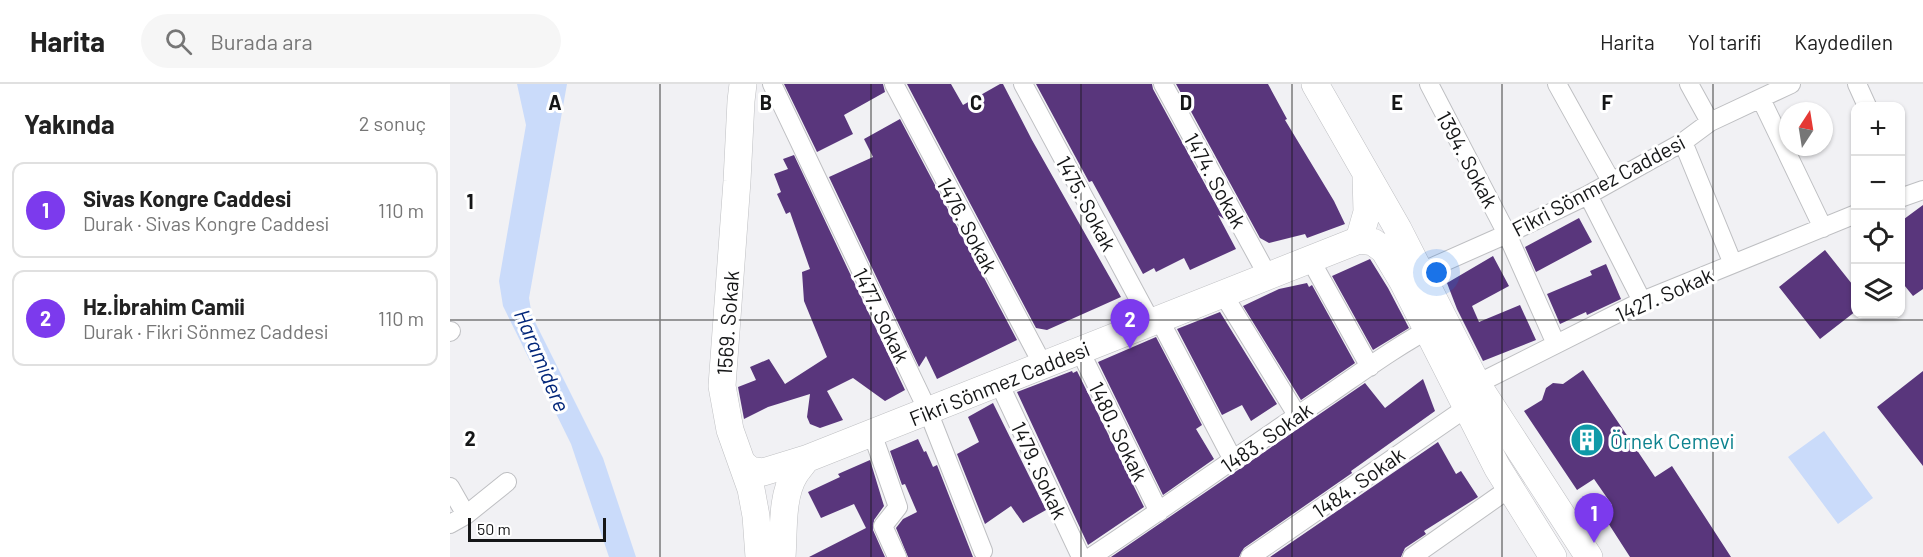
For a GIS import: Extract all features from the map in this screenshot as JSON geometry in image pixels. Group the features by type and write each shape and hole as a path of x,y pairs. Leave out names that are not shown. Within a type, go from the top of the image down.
{"main road":[{"name":"1569. Sokak","path":"743,84 722,386 730,430 751,489 756,516 759,557"},
{"path":"737,182 753,133 762,84"},
{"path":"1315,84 1366,174 1411,276 1471,396 1510,488 1553,557"},
{"path":"1366,174 1367,212 1359,240 1373,242 1411,276"},
{"name":"Fikri Sönmez Caddesi","path":"742,463 750,470 764,472 806,459 1359,240"},
{"path":"1471,396 1589,557"},
{"path":"782,557 784,518 789,489 794,474 806,459"}],"street":[{"name":"1477. Sokak","path":"772,84 928,411 983,551"},
{"name":"1476. Sokak","path":"894,84 1043,365"},
{"name":"1475. Sokak","path":"1023,84 1233,460"},
{"name":"1474. Sokak","path":"1163,84 1268,276"},
{"name":"1394. Sokak","path":"1429,84 1507,234 1556,344"},
{"path":"1557,84 1611,182"},
{"path":"1689,84 1710,122"},
{"name":"Fikri Sönmez Caddesi","path":"1411,276 1588,195 1683,141 1710,122 1791,84"},
{"path":"1857,84 1865,102"},
{"path":"1761,99 1823,228"},
{"path":"1683,141 1733,264"},
{"path":"1588,195 1642,301"},
{"name":"1427. Sokak","path":"1471,396 1556,344 1642,301 1851,216"},
{"path":"1310,259 1370,367"},
{"path":"1223,294 1298,415"},
{"name":"1483. Sokak","path":"1091,557 1298,415 1436,326"},
{"name":"1480. Sokak","path":"1080,351 1159,512"},
{"name":"1479. Sokak","path":"999,382 1081,557"},
{"name":"1484. Sokak","path":"1250,557 1471,396"},
{"path":"872,433 898,507 883,526 897,557"},
{"path":"450,487 458,520 507,482"},
{"path":"1412,557 1510,488"}],"water":[{"name":"Haramidere","path":"517,84 567,84 529,298 532,316 603,458 636,557 609,557 571,444 503,306 499,281 526,125"},
{"path":"1824,431 1873,498 1838,524 1788,457"}],"building":[{"path":"784,84 883,84 885,92 844,115 853,134 817,152"},
{"path":"907,84 951,84 963,105 1003,84 1121,297 1047,330 1036,328"},
{"path":"1036,84 1152,84 1224,219 1218,215 1236,249 1190,270 1184,258 1156,272 1154,268 1143,274 1092,181 1089,182"},
{"path":"1176,84 1268,84 1287,119 1285,120 1334,201 1345,224 1307,238 1305,234 1269,243 1260,238"},
{"path":"900,119 1017,340 937,379 926,356 919,367 829,177 873,157 864,139"},
{"path":"794,155 905,390 885,401 853,378 827,391 843,420 820,428 810,424 807,417 810,394 768,407 744,419 738,387 756,380 750,367 769,359 785,384 827,357 804,301 802,272 810,269 790,212 786,214 777,194 781,192 774,174 788,169 783,159"},
{"path":"1923,205 1923,289 1913,296 1905,286 1905,218"},
{"path":"1579,218 1592,242 1536,272 1525,247"},
{"path":"1825,250 1851,283 1851,315 1820,339 1779,287"},
{"path":"1493,256 1509,286 1472,306 1479,322 1520,305 1536,340 1483,361 1457,309 1447,283"},
{"path":"1370,259 1409,328 1373,350 1332,276"},
{"path":"1606,264 1621,299 1587,315 1586,312 1560,324 1547,294 1592,275 1590,271"},
{"path":"1307,283 1309,287 1312,285 1355,363 1301,400 1243,306 1279,289"},
{"path":"1220,312 1277,404 1251,421 1242,405 1222,415 1177,329"},
{"path":"1156,337 1202,425 1196,429 1214,459 1163,495 1098,362"},
{"path":"1583,370 1655,477 1672,466 1731,557 1630,557 1601,512 1612,505 1594,479 1577,490 1524,411 1542,400 1546,388 1553,383 1563,384"},
{"path":"1072,371 1073,373 1077,371 1144,507 1088,545 1017,392"},
{"path":"1923,371 1923,466 1877,407"},
{"path":"1423,379 1435,411 1351,471 1352,473 1244,548 1239,557 1111,557 1365,383 1385,408"},
{"path":"993,403 1046,510 1023,523 1011,506 985,524 957,454 979,442 968,417"},
{"path":"918,439 933,467 937,465 973,557 908,557 896,528 903,519 917,512 905,484 902,485 890,451"},
{"path":"1438,442 1456,474 1461,471 1478,497 1424,531 1426,534 1405,548 1401,557 1270,557"},
{"path":"870,460 884,506 874,520 873,530 885,557 809,557 866,528 854,504 821,518 808,492 840,477 838,474"}],"place":[{"name":"Hz.İbrahim Camii","path":"1130,349"},
{"name":"Örnek Cemevi","path":"1587,440"},
{"name":"Sivas Kongre Caddesi","path":"1594,543"}]}
